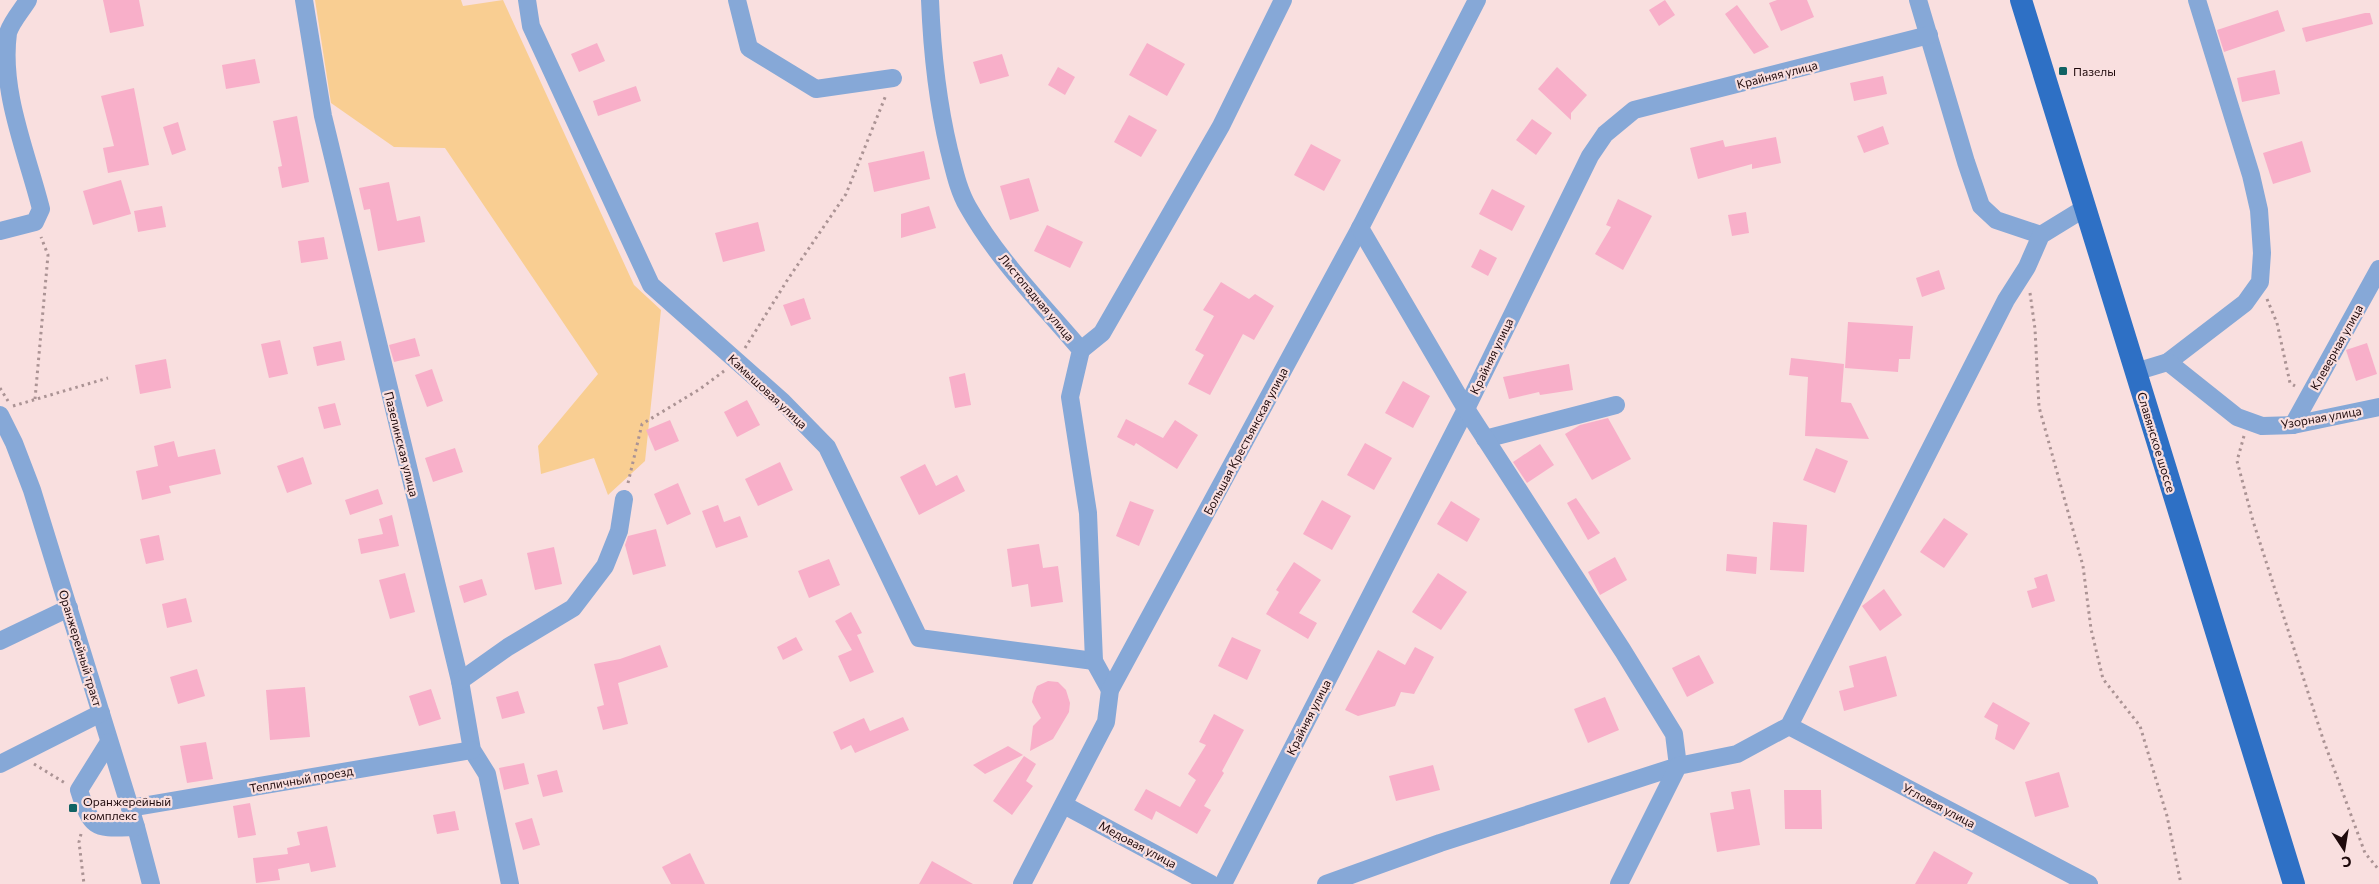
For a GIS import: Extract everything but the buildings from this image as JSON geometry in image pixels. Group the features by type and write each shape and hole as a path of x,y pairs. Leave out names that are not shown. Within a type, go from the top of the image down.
{"main road":[{"name":"Славянское шоссе","path":"2021,0 2294,884"}],"street":[{"path":"0,231 35,222 40,209 8,98 6,74 8,31 28,0"},
{"name":"Пазелинская улица","path":"304,0 323,116 460,681 472,750 487,774 510,884"},
{"name":"Камышовая улица","path":"527,0 531,26 651,285 784,402 827,448 920,638 1094,661"},
{"path":"737,0 749,48 816,89 893,78"},
{"name":"Листопадная улица","path":"930,0 932,62 944,130 956,179 968,207 1006,262 1081,350 1070,397 1088,513 1094,661 1110,690"},
{"path":"1081,350 1102,333 1107,325 1221,126 1283,0"},
{"name":"Большая Крестьянская улица","path":"1022,884 1106,722 1110,690 1360,228 1477,0"},
{"path":"1918,0 1981,206 1996,220 2041,234"},
{"path":"2135,372 2168,362 2245,303 2260,282 2262,253 2259,210 2253,184 2197,0"},
{"name":"Крайняя улица","path":"1223,884 1466,409 1590,156 1605,134 1634,110 1929,35"},
{"path":"1326,884 1440,843 1678,766 1738,754 1789,726 2006,300 2027,267 2041,234 2085,208"},
{"path":"1360,228 1466,409 1623,651 1674,734 1678,766 1619,884"},
{"name":"Клеверная улица","path":"2293,425 2379,269"},
{"name":"Узорная улица","path":"2168,362 2237,417 2262,426 2293,425 2379,407"},
{"path":"1486,439 1616,406"},
{"name":"Оранжерейный тракт","path":"3,412 32,490 136,827 151,884"},
{"path":"460,681 508,647 573,608 605,566 620,530 624,499"},
{"path":"2,639 69,608"},
{"path":"0,764 101,713"},
{"name":"Угловая улица","path":"1789,726 2089,884"},
{"path":"109,742 79,790 87,816 103,828 136,827"},
{"name":"Тепличный проезд","path":"130,808 472,750"},
{"name":"Медовая улица","path":"1064,804 1211,884"}],"path":[{"path":"624,499 642,424 700,389 737,361 788,279 846,194 893,78"},
{"path":"35,222 48,256 35,399"},
{"path":"2027,267 2035,329 2039,407 2083,566 2091,629 2102,679 2140,726 2167,816 2181,884"},
{"path":"2260,282 2277,323 2290,383 2311,394"},
{"path":"3,412 35,399 108,378"},
{"path":"2249,422 2237,461 2253,521 2323,739 2365,853 2379,870"},
{"path":"18,754 79,790"},
{"path":"84,884 79,842 87,816"}],"shaded area":[{"path":"315,0 461,0 463,6 503,0 634,285 661,310 645,461 608,495 594,458 541,474 538,446 598,374 445,148 394,147 331,103"}],"place":[{"name":"Пазелы","path":"2063,71"},
{"name":"Оранжерейный комплекс","path":"73,808"}]}
